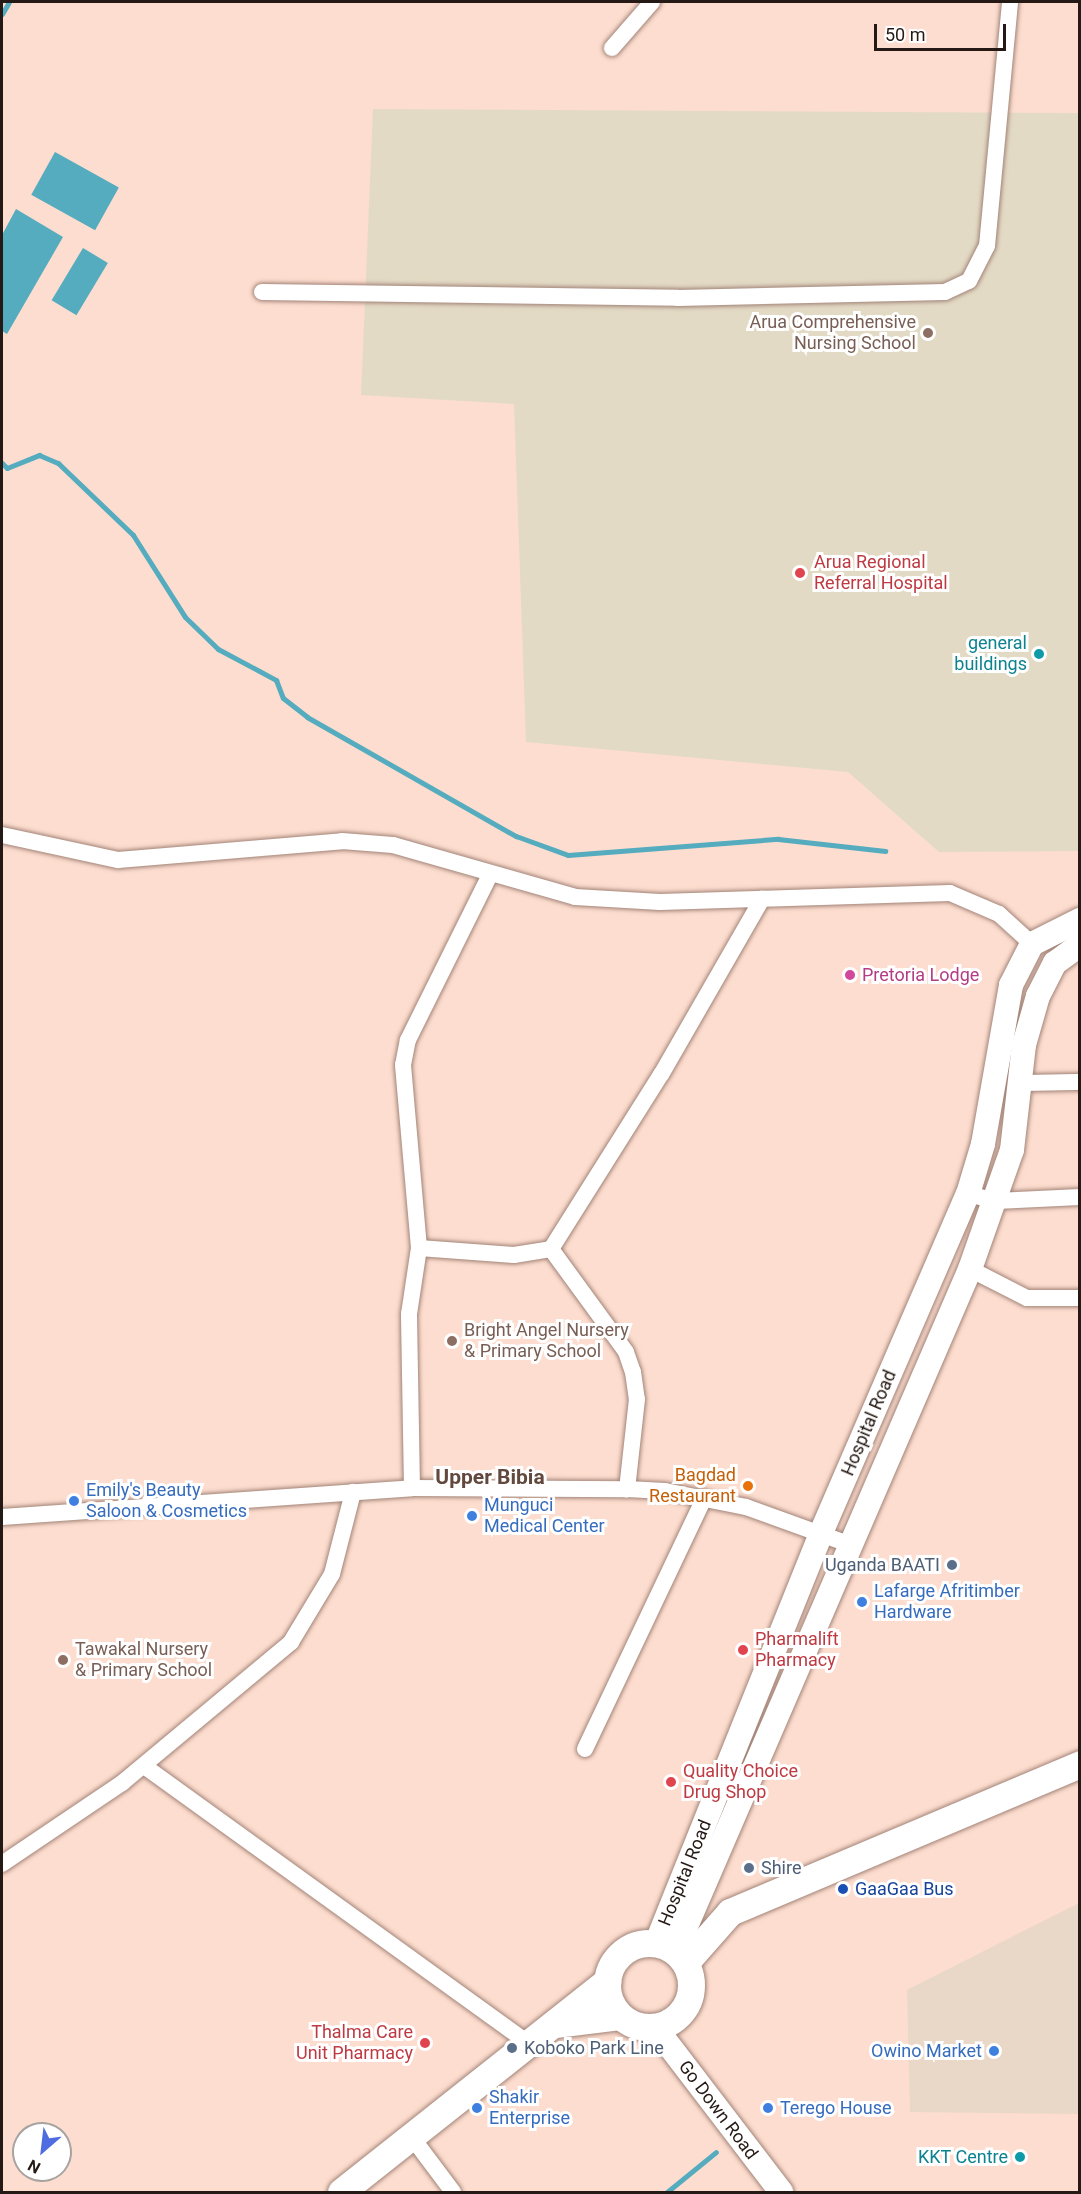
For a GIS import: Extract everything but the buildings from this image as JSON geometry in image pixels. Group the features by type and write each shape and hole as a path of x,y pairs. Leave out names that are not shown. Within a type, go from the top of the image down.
{"main road":[{"path":"1032,944 1080,920"},
{"name":"Hospital Road","path":"672,1953 821,1533 968,1194 983,1144 1011,985 1032,944"},
{"name":"Hospital Road","path":"672,1953 848,1544 970,1269 996,1201 1012,1150 1020,1083 1038,996 1055,963 1080,945"},
{"path":"341,2193 607,1982 623,1952 672,1953 730,1912 1080,1764"},
{"path":"555,2024 620,2016 655,2027 671,2022 687,2003 691,1979 672,1953"},
{"path":"607,1982 609,2000 620,2016"},
{"name":"Go Down Road","path":"655,2027 781,2193"}],"street":[{"path":"612,48 652,2"},
{"path":"261,292 678,298 945,292 969,281 987,246 1010,2"},
{"path":"2,835 118,860 342,841 393,845 489,875 575,897 762,899 950,893 999,914 1032,944"},
{"path":"412,1488 409,1314 419,1248 403,1065 408,1040 489,875"},
{"path":"419,1248 514,1255 551,1249 662,1074 762,899"},
{"path":"1020,1083 1080,1082"},
{"path":"968,1194 996,1201 1080,1197"},
{"path":"551,1249 626,1352 633,1372 638,1399 627,1490"},
{"path":"970,1269 1027,1298 1080,1298"},
{"path":"2,1517 412,1488 627,1490 704,1498 821,1533 848,1544"},
{"path":"2,1864 144,1766 291,1642 332,1574 353,1492"},
{"path":"585,1749 704,1498"},
{"path":"144,1766 530,2044"},
{"path":"411,2136 453,2193"}],"shaded area":[{"name":"Arua Regional Referral Hospital","path":"373,109 1079,113 1079,851 939,852 848,772 526,742 514,404 361,395"},
{"name":"Owino Market","path":"1079,1903 1079,2114 910,2112 907,1990"}],"water":[{"path":"55,152 119,187 95,230 31,195"},
{"path":"16,209 63,237 7,334 2,331 2,235"},
{"path":"83,248 108,263 76,315 52,300"}],"waterway":[{"path":"2,14 9,2"},
{"path":"2,463 7,468 39,455 58,463 133,535 185,617 218,649 276,680 283,698 307,717 516,836 568,855 778,839 885,851"},
{"path":"667,2192 716,2152"}],"place":[{"name":"Arua Comprehensive Nursing School","path":"928,333"},
{"name":"Arua Regional Referral Hospital","path":"800,573"},
{"name":"general buildings","path":"1039,654"},
{"name":"Pretoria Lodge","path":"850,975"},
{"name":"Bright Angel Nursery & Primary School","path":"452,1341"},
{"name":"Bagdad Restaurant","path":"748,1486"},
{"name":"Emily's Beauty Saloon & Cosmetics","path":"74,1501"},
{"name":"Munguci Medical Center","path":"472,1516"},
{"name":"Uganda BAATI","path":"952,1565"},
{"name":"Lafarge Afritimber Hardware","path":"862,1602"},
{"name":"Pharmalift Pharmacy","path":"743,1650"},
{"name":"Tawakal Nursery & Primary School","path":"63,1660"},
{"name":"Quality Choice Drug Shop","path":"671,1782"},
{"name":"Shire","path":"749,1868"},
{"name":"GaaGaa Bus","path":"843,1889"},
{"name":"Thalma Care Unit Pharmacy","path":"425,2043"},
{"name":"Koboko Park Line","path":"512,2048"},
{"name":"Owino Market","path":"994,2051"},
{"name":"Shakir Enterprise","path":"477,2108"},
{"name":"Terego House","path":"768,2108"},
{"name":"KKT Centre","path":"1020,2157"}],"district":[{"name":"Upper Bibia","path":"490,1477"}]}
